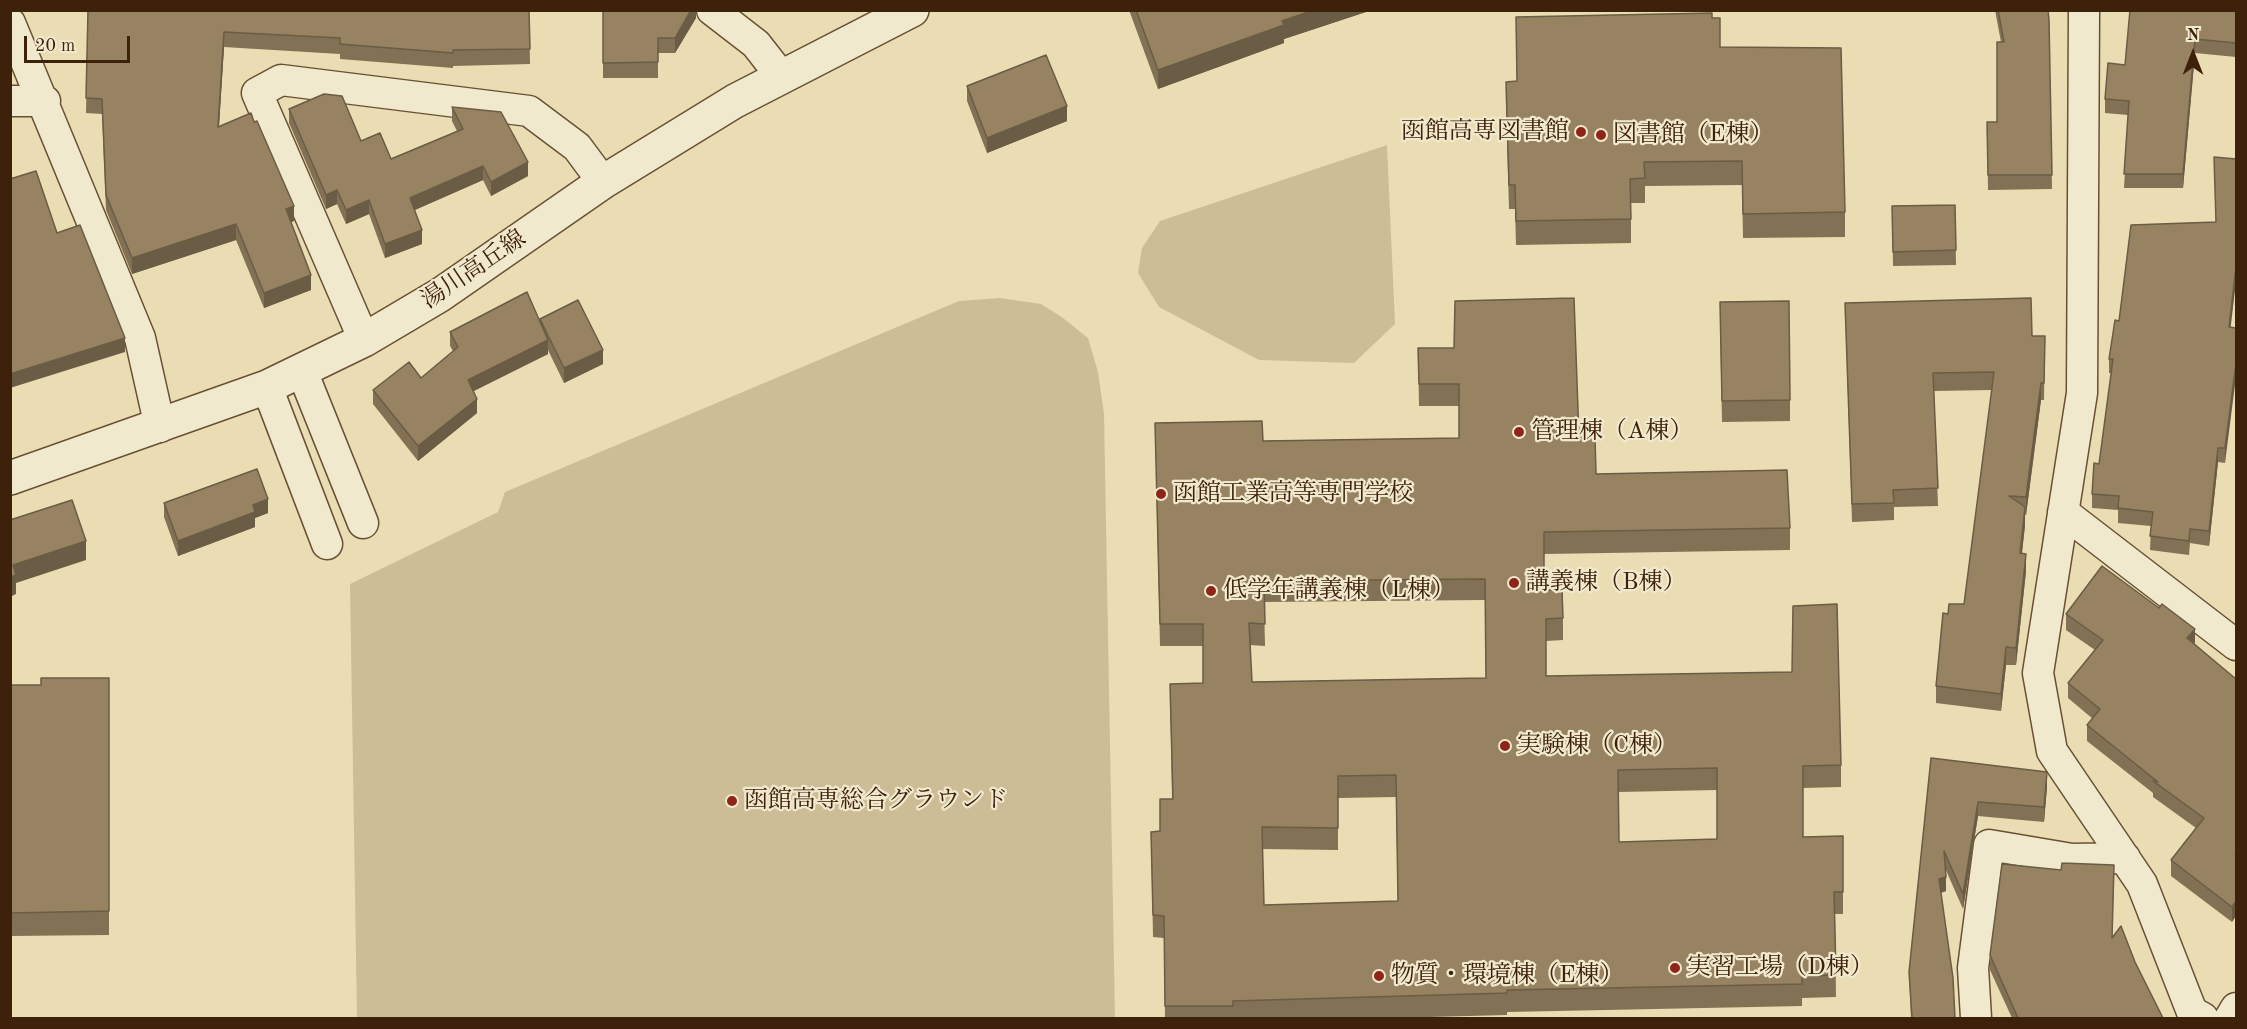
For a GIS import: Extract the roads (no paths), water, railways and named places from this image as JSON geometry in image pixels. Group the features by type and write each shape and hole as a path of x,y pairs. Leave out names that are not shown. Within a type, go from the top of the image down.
{"street":[{"path":"712,10 756,44 782,76"},
{"name":"湯川高丘線","path":"10,478 160,427 267,387 364,339 440,296 603,182 735,101 912,10"},
{"path":"2084,10 2082,393 2038,673 2052,751 2142,884 2192,1012 2203,1018"},
{"path":"10,23 45,101 140,338 160,427"},
{"path":"364,339 257,93 281,80 529,111 577,147 603,182"},
{"path":"10,101 45,101"},
{"path":"302,371 363,523"},
{"path":"267,387 327,544"},
{"path":"2063,512 2235,635"},
{"path":"1976,1018 1973,968 1989,845 2072,859 2125,858"},
{"path":"2230,1018 2236,1008"}],"place":[{"name":"函館高専図書館","path":"1581,132"},
{"name":"図書館（E棟）","path":"1601,135"},
{"name":"管理棟（A棟）","path":"1519,432"},
{"name":"函館工業高等専門学校","path":"1161,494"},
{"name":"講義棟（B棟）","path":"1514,583"},
{"name":"低学年講義棟（L棟）","path":"1211,591"},
{"name":"実験棟（C棟）","path":"1505,746"},
{"name":"函館高専総合グラウンド","path":"732,801"},
{"name":"実習工場（D棟）","path":"1675,968"},
{"name":"物質・環境棟（E棟）","path":"1379,976"}]}
